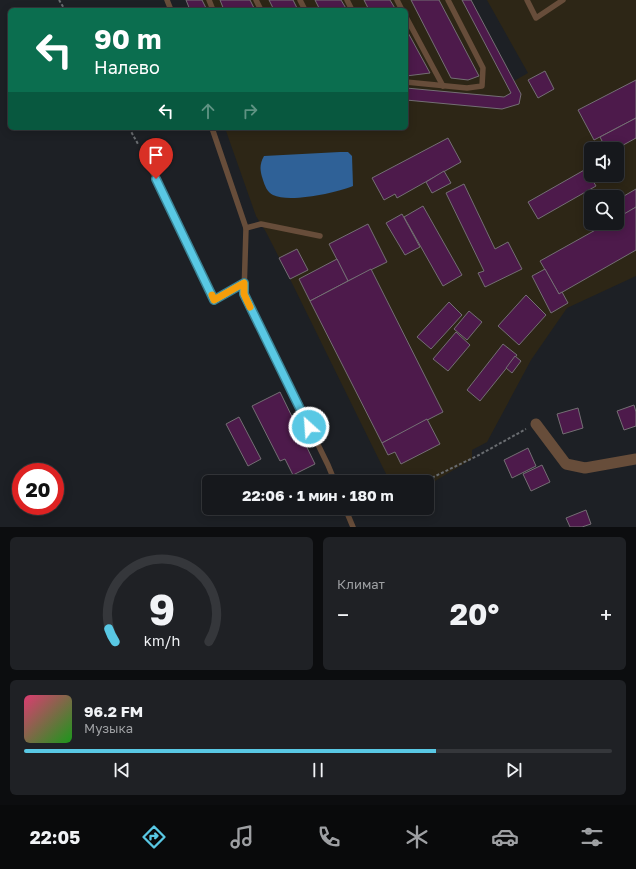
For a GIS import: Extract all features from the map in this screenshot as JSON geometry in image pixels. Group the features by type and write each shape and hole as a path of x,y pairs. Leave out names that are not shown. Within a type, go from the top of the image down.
{"street":[{"path":"536,424 566,464 585,468 636,459"}],"lane":[{"path":"408,82 467,88 482,86 483,68 448,0"},
{"path":"527,0 536,18 563,0"},
{"path":"408,21 443,86"},
{"path":"213,130 246,228 244,294 332,475"},
{"path":"143,152 214,300 244,283"},
{"path":"246,228 261,224 320,236"},
{"path":"348,515 353,527"}],"path":[{"path":"130,130 143,152"},
{"path":"434,477 479,455 536,424"}],"shaded area":[{"path":"186,0 471,0 514,81 528,73 487,0 636,0 636,276 567,308 531,360 487,442 472,450 472,459 435,481 434,475 387,475 266,232 256,216 226,130 408,130 408,8 189,8"}],"water":[{"path":"348,152 352,156 353,186 324,194 301,198 280,197 273,195 265,187 260,168 264,156"}],"building":[{"path":"186,0 202,0 206,8 189,8"},
{"path":"220,0 250,0 254,8 223,8"},
{"path":"269,0 293,0 297,8 273,8"},
{"path":"315,0 341,0 346,8 319,8"},
{"path":"364,0 390,0 395,8 368,8"},
{"path":"411,0 439,0 479,76 468,80 451,78"},
{"path":"462,0 471,0 521,94 519,104 502,109 408,100 408,88 504,97 511,93"},
{"path":"408,33 430,73 408,76"},
{"path":"545,71 554,89 538,98 528,80"},
{"path":"636,80 636,118 594,140 578,110"},
{"path":"636,118 636,138 624,145 624,142 602,142 600,137"},
{"path":"448,138 461,162 397,198 395,194 384,200 372,178"},
{"path":"155,143 160,153 152,157 147,146"},
{"path":"584,170 584,182 594,182 596,186 589,190 584,190 584,193 538,219 528,202"},
{"path":"444,171 451,183 432,193 426,182"},
{"path":"464,184 495,249 508,242 522,269 485,287 478,273 484,271 446,193"},
{"path":"636,189 636,207 624,214 624,196"},
{"path":"423,206 462,275 443,286 404,217"},
{"path":"636,207 636,250 559,294 540,261 595,230 624,230 624,214"},
{"path":"402,214 420,247 405,255 386,223"},
{"path":"368,224 387,262 348,281 329,244"},
{"path":"297,249 308,270 290,279 279,258"},
{"path":"337,259 348,281 310,301 299,279"},
{"path":"371,269 443,412 382,443 310,301"},
{"path":"545,269 559,294 562,292 568,303 551,313 532,276"},
{"path":"526,295 546,315 519,345 498,326"},
{"path":"449,302 462,315 431,349 417,337"},
{"path":"469,311 482,322 467,340 454,329"},
{"path":"456,332 470,345 448,371 433,359"},
{"path":"503,344 517,355 480,401 467,390"},
{"path":"515,356 521,361 512,373 506,368"},
{"path":"280,392 315,464 293,475 285,459 280,461 252,406"},
{"path":"634,405 636,412 636,426 624,430 617,411"},
{"path":"578,408 583,428 563,434 557,414"},
{"path":"239,417 261,459 248,466 226,424"},
{"path":"427,419 440,444 401,464 395,452 388,455 382,443"},
{"path":"528,448 536,466 512,478 504,460"},
{"path":"542,465 550,482 531,491 523,474"},
{"path":"586,510 591,524 582,527 570,527 566,518"}],"slow traffic":[{"path":"212,295 214,300 244,283 244,294 250,307"}],"route":[{"path":"156,179 214,300 244,283 244,294 309,427"}]}
